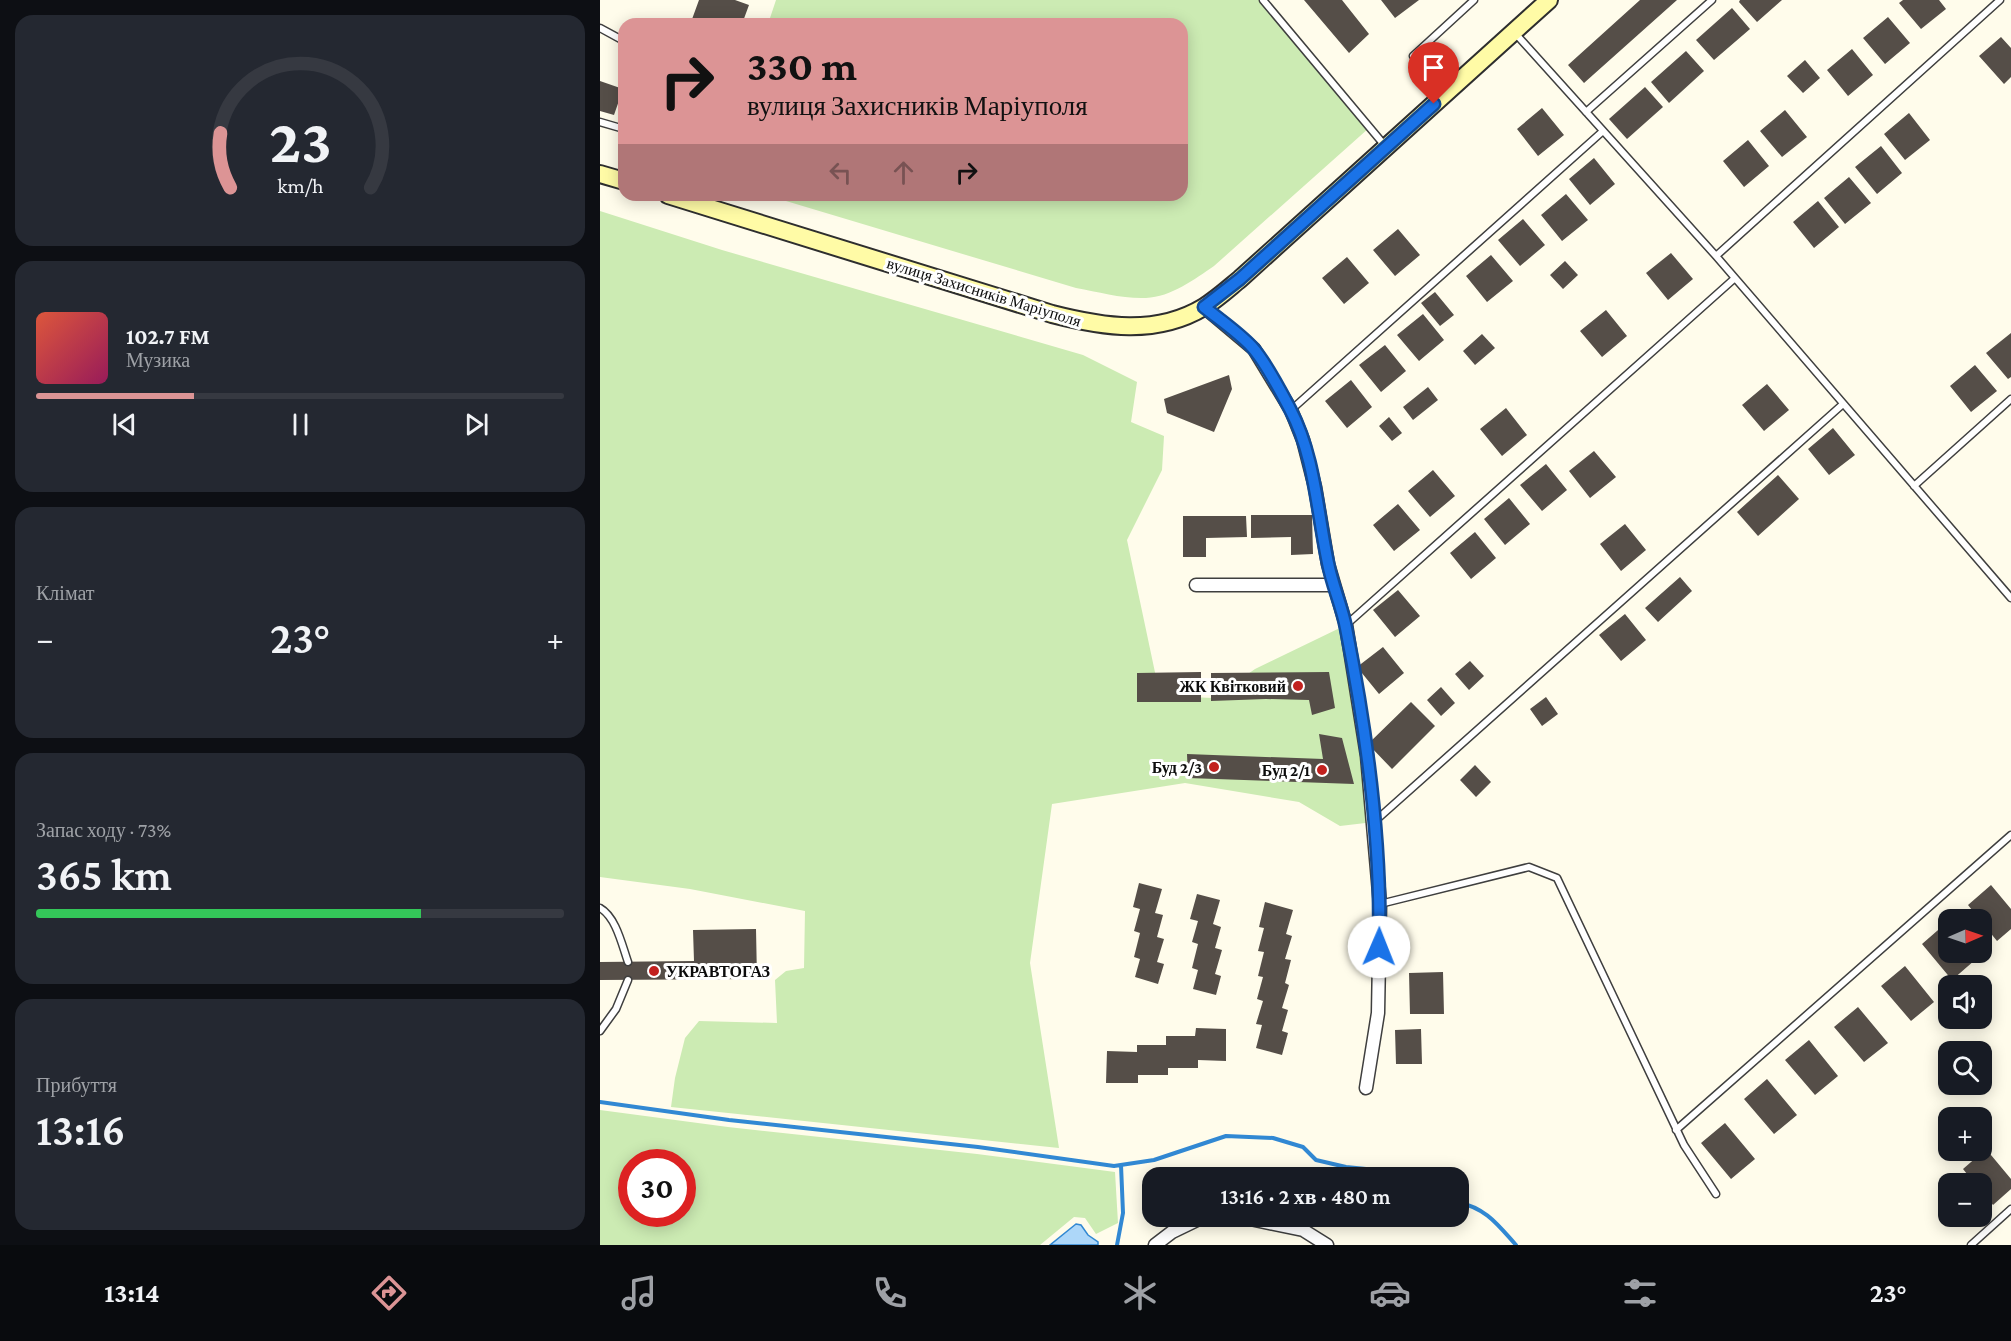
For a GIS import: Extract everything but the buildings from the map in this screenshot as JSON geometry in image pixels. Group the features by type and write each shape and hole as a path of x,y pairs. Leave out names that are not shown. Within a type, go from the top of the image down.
{"main road":[{"name":"вулиця Захисників Маріуполя","path":"687,201 1089,324 1124,327 1150,326 1180,319 1204,307 1240,279 1549,0"},
{"path":"600,174 618,180"}],"street":[{"path":"1204,307 1254,349 1291,410 1303,440 1328,564 1346,625 1366,746 1380,904 1378,1013 1366,1088"},
{"path":"1196,585 1334,585"},
{"path":"1155,1245 1182,1227"},
{"path":"1289,1227 1303,1230 1327,1245"}],"lane":[{"path":"1263,0 1386,147"},
{"path":"1413,56 1474,0"},
{"path":"1586,112 1712,0"},
{"path":"1716,256 2000,0"},
{"path":"600,28 618,38"},
{"path":"1513,32 1716,256 2011,598"},
{"path":"600,122 618,127"},
{"path":"1291,410 1603,132"},
{"path":"1346,625 1735,278"},
{"path":"1914,486 2011,399"},
{"path":"1374,822 1843,404"},
{"path":"1676,1130 2011,834"},
{"path":"1380,904 1529,867 1557,879 1676,1130 1716,1194"},
{"path":"600,908 607,912 628,962"},
{"path":"600,1031 616,1009 628,980"},
{"path":"1971,1245 2011,1209"}],"green space":[{"path":"776,0 1263,0 1369,128 1214,266 1182,287 1146,298 1076,288 786,201 1188,201 1188,18 770,18"},
{"path":"600,211 722,250 1083,355 1137,382 1131,422 1164,436 1162,470 1127,540 1160,696 1214,698 1255,669 1346,625 1374,822 1340,826 1299,802 1185,783 1052,804 1030,963 1059,1148 671,1107 675,1078 685,1038 699,1021 777,1023 775,980 786,971 804,968 805,911 690,889 600,877"},
{"path":"600,1110 1115,1172 1118,1223 1096,1234 1085,1218 1074,1217 1040,1245 600,1245"}],"water":[{"path":"1076,1224 1081,1225 1088,1235 1098,1242 1098,1245 1050,1245"}],"waterway":[{"path":"600,1102 729,1120 978,1147 1114,1166 1154,1160 1226,1136 1273,1138 1303,1147 1316,1160 1346,1167"},
{"path":"1117,1245 1123,1213 1121,1165"},
{"path":"1469,1205 1484,1213 1516,1245"}],"place":[{"name":"ЖК Квітковий","path":"1298,686"},
{"name":"Буд 2/3","path":"1214,767"},
{"name":"Буд 2/1","path":"1322,770"},
{"name":"УКРАВТОГАЗ","path":"654,971"}],"route":[{"path":"1379,947 1380,904 1374,822 1358,693 1346,625 1328,564 1315,487 1303,440 1291,410 1254,349 1204,307 1240,279 1434,104"}]}
